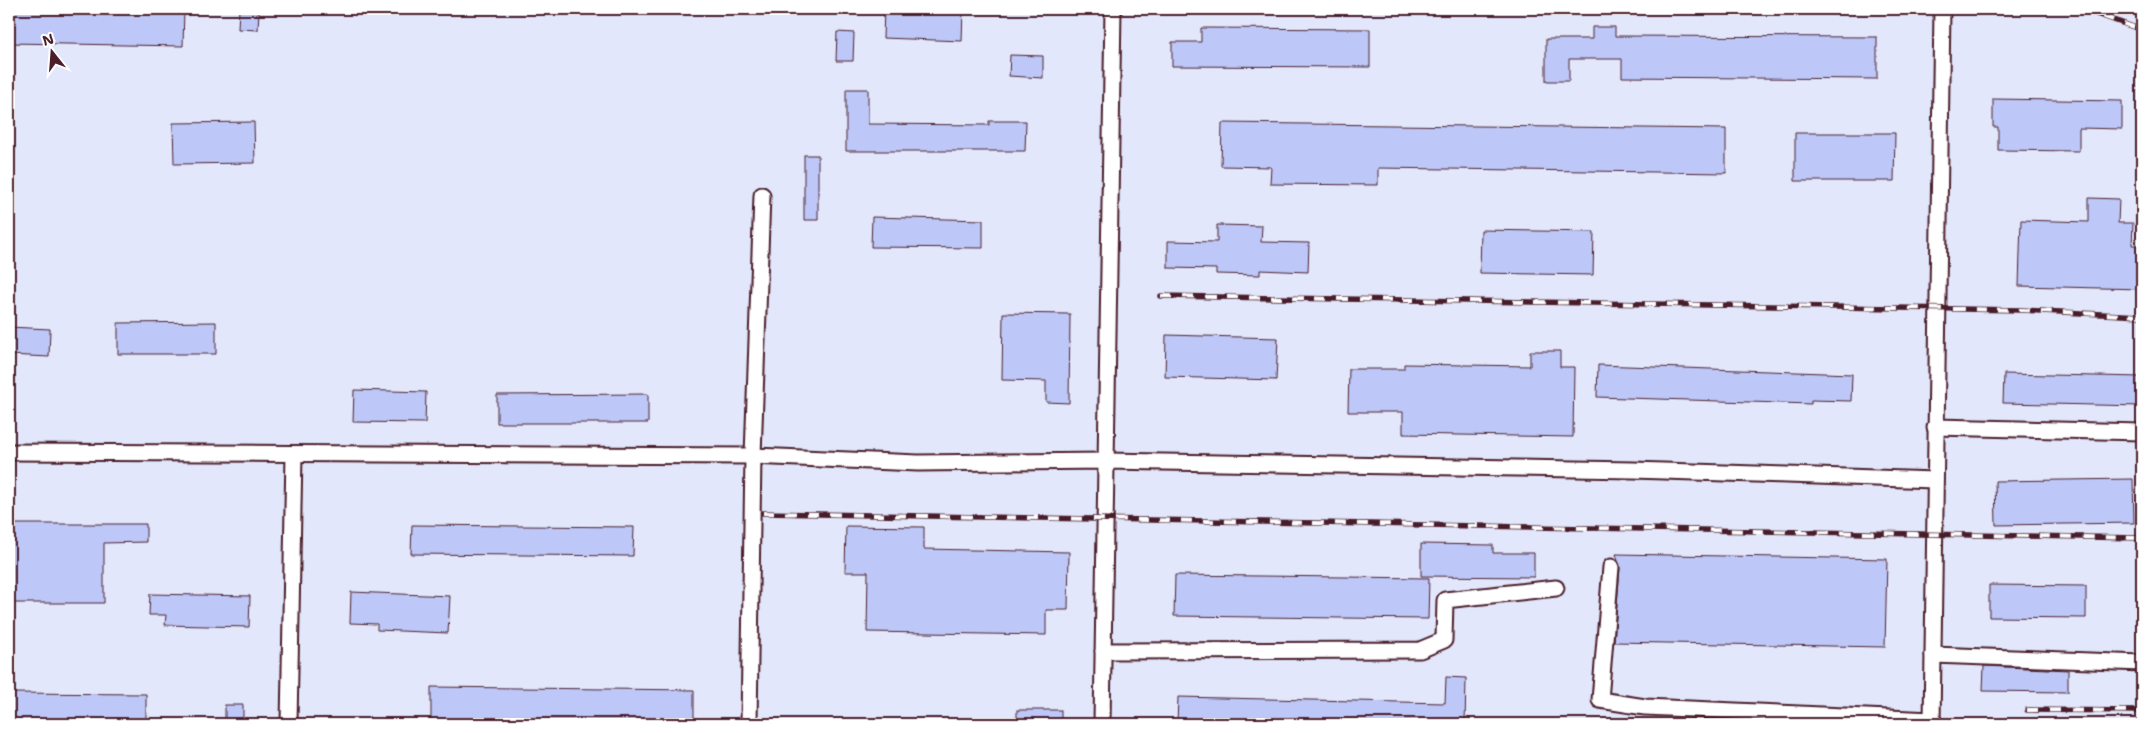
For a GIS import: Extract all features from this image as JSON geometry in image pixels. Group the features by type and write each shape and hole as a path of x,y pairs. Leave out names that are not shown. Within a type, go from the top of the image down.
{"lane":[{"path":"1102,724 1113,9"},
{"path":"1610,568 1600,700 1646,707 1932,722 1942,9"},
{"path":"749,724 753,456 762,195"},
{"path":"1935,427 2142,432"},
{"path":"9,452 753,456 918,463 1106,461 1624,470 1935,480"},
{"path":"289,724 294,454"},
{"path":"1103,651 1420,650 1444,640 1444,600 1556,588"},
{"path":"1933,655 2142,663"}],"shaded area":[{"path":"9,9 2142,9 2142,724 9,724"}],"building":[{"path":"9,9 184,9 183,46 9,43"},
{"path":"239,9 259,10 258,30 238,29"},
{"path":"884,9 963,9 962,41 883,38"},
{"path":"1592,27 1615,27 1615,36 1877,37 1877,79 1622,77 1622,59 1569,59 1569,81 1546,81 1546,39 1592,39"},
{"path":"1201,28 1370,29 1370,67 1172,66 1172,42 1201,42"},
{"path":"837,32 854,33 853,61 836,61"},
{"path":"1010,55 1043,56 1043,78 1009,76"},
{"path":"846,89 868,89 868,124 989,125 989,121 1026,121 1025,151 846,151"},
{"path":"1993,99 2122,101 2122,129 2079,128 2079,151 1998,150 1998,127 1993,127"},
{"path":"254,122 255,163 174,164 173,123"},
{"path":"1222,123 1726,129 1726,173 1378,168 1378,185 1270,184 1271,167 1221,166"},
{"path":"1795,133 1895,133 1894,181 1795,181"},
{"path":"804,155 818,155 818,220 804,220"},
{"path":"2089,198 2119,199 2118,223 2133,223 2132,245 2142,245 2142,289 2019,286 2021,220 2089,222"},
{"path":"872,217 983,220 983,248 871,247"},
{"path":"1217,225 1262,226 1261,242 1309,243 1308,272 1260,270 1260,275 1216,274 1216,269 1168,268 1168,241 1217,242"},
{"path":"1481,230 1594,232 1593,275 1480,273"},
{"path":"1003,313 1070,314 1069,403 1046,402 1046,381 1002,380"},
{"path":"216,322 216,354 118,354 118,323"},
{"path":"9,327 50,329 49,357 9,355"},
{"path":"1166,335 1278,338 1276,380 1165,377"},
{"path":"1530,351 1560,351 1560,367 1574,367 1573,437 1403,434 1403,412 1348,412 1349,369 1404,369 1404,364 1530,366"},
{"path":"1598,365 1852,374 1851,401 1811,400 1811,404 1597,397"},
{"path":"2004,374 2142,377 2142,406 2003,403"},
{"path":"354,390 426,392 425,423 353,422"},
{"path":"648,394 648,423 497,423 497,395"},
{"path":"2133,479 2134,523 1996,525 1995,481"},
{"path":"9,524 146,524 146,542 104,543 104,603 9,603"},
{"path":"412,525 634,527 633,556 411,554"},
{"path":"846,526 924,527 924,549 1069,552 1068,610 1046,610 1046,635 867,632 868,572 845,572"},
{"path":"1421,544 1493,545 1493,553 1534,553 1534,577 1421,576"},
{"path":"1616,554 1887,559 1885,647 1614,642 1620,568"},
{"path":"1175,575 1429,578 1428,619 1174,616"},
{"path":"1989,585 2086,586 2086,618 1989,617"},
{"path":"351,592 450,596 448,633 377,630 377,624 350,623"},
{"path":"150,594 250,596 249,627 165,625 166,615 149,615"},
{"path":"1984,666 2068,670 2068,692 1983,691"},
{"path":"1446,677 1466,678 1465,724 1177,724 1178,697 1445,703"},
{"path":"431,687 694,690 694,724 431,724"},
{"path":"9,693 146,694 146,724 9,724"},
{"path":"225,705 243,705 243,724 225,724"},
{"path":"1017,710 1061,710 1061,724 1017,724"}],"railway":[{"path":"2082,9 2142,30"},
{"path":"1161,296 2022,310 2142,316"},
{"path":"763,513 2142,538"},
{"path":"2027,710 2142,711"}]}
